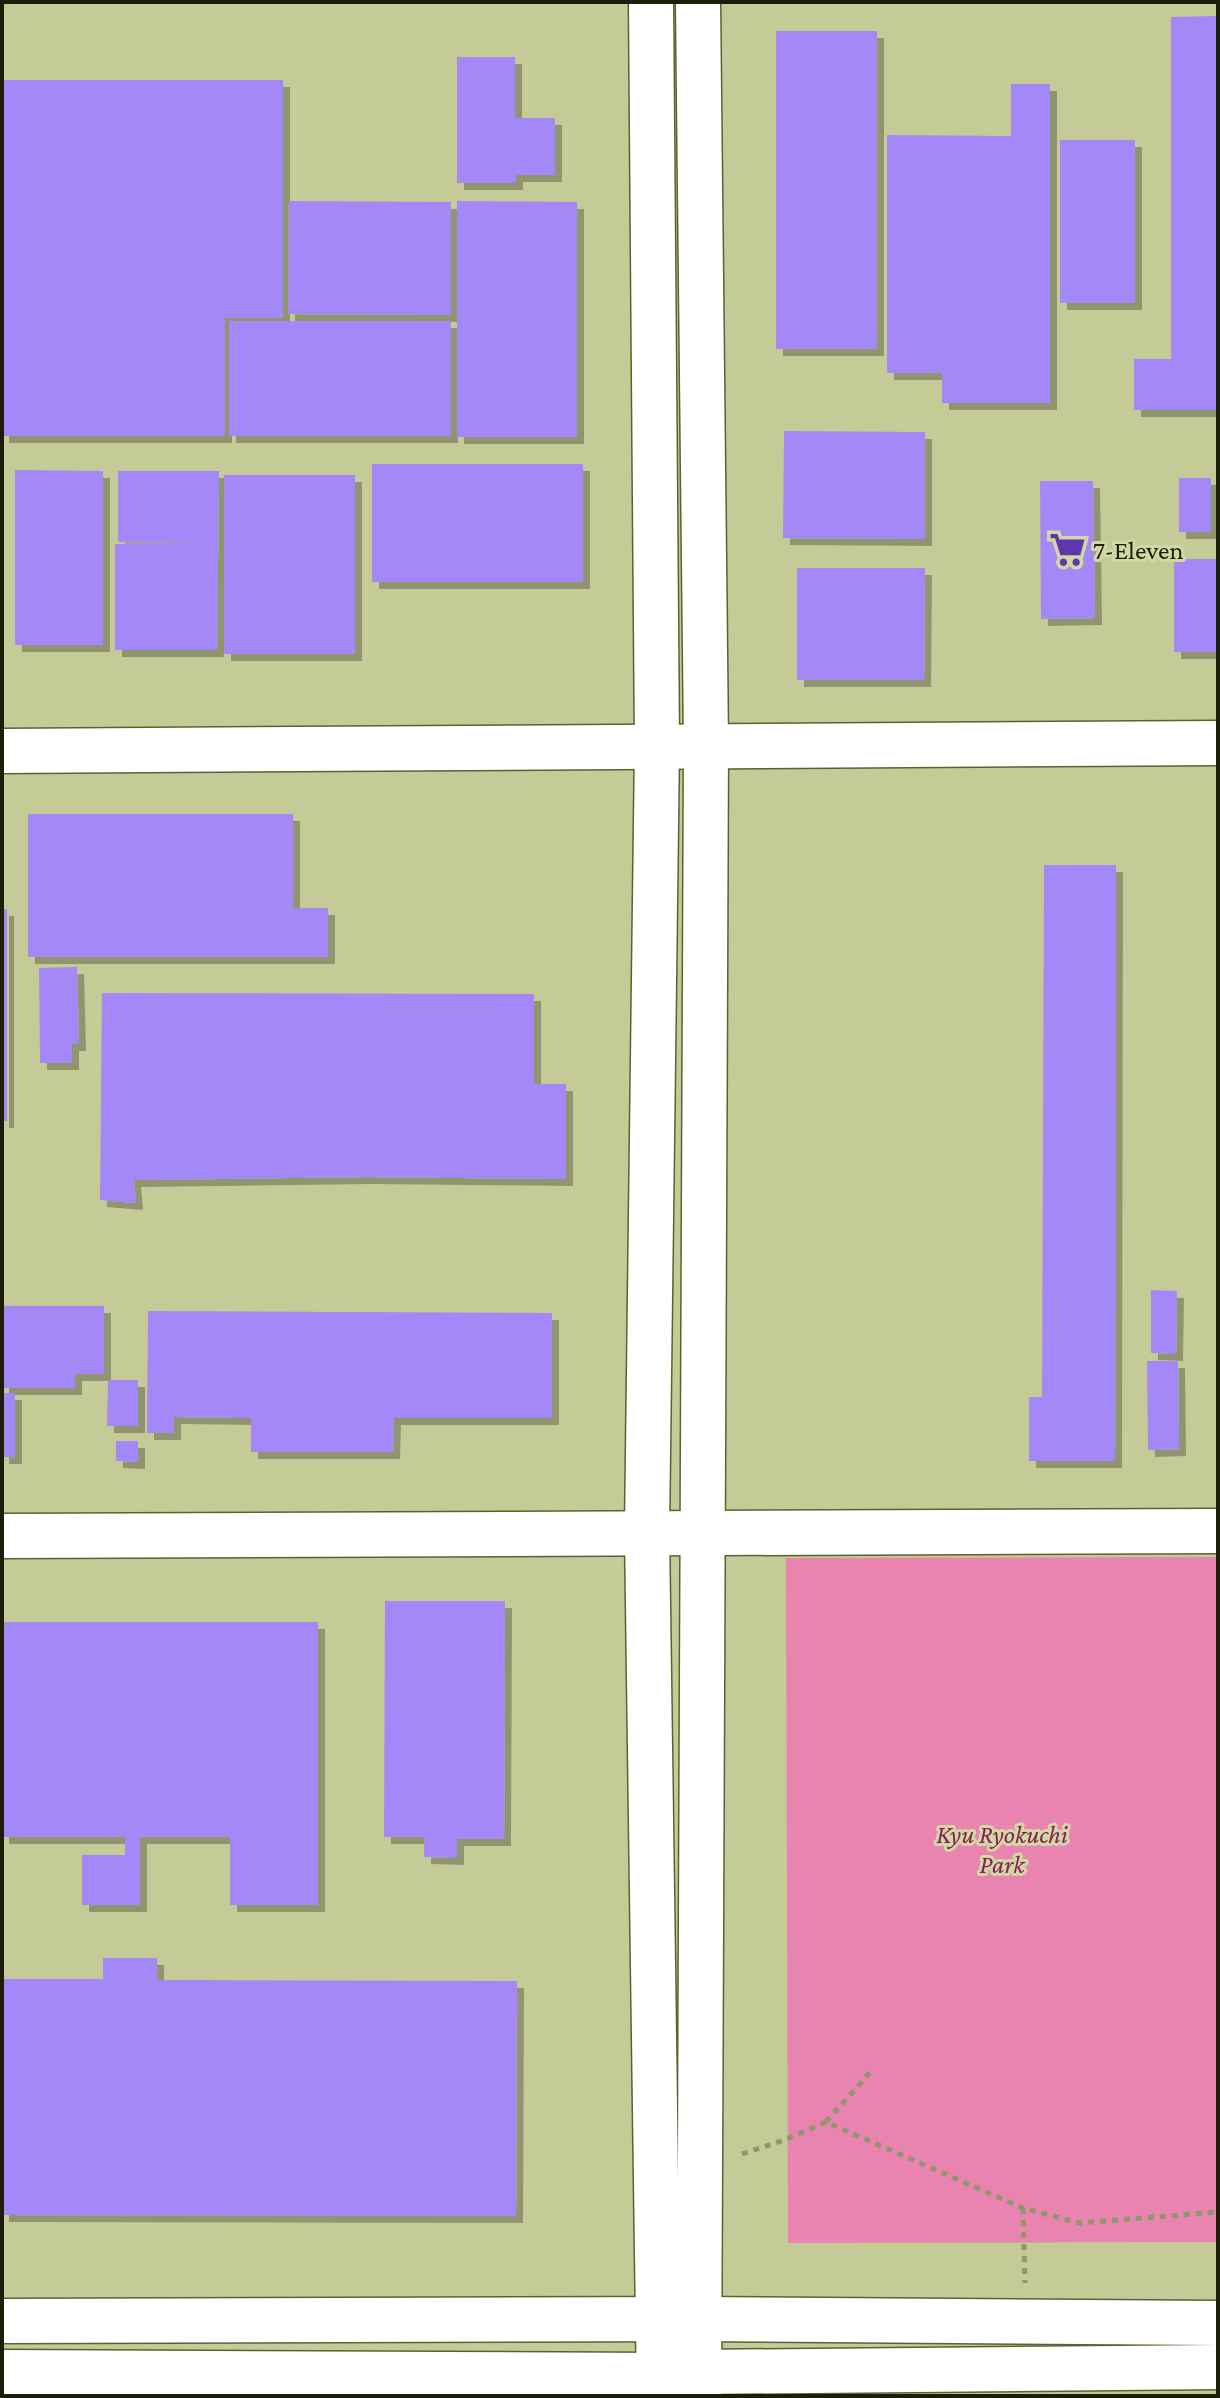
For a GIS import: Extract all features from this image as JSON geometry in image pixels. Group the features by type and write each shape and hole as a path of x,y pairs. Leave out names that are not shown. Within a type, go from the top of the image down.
{"street":[{"path":"651,2 657,745 647,1532 679,2385"},
{"path":"678,2319 702,1534 706,745 698,2"},
{"path":"2,751 1218,743"},
{"path":"2,1536 1218,1531"},
{"path":"2,2321 678,2319 1218,2323"},
{"path":"2,2372 679,2385 1218,2367"}],"path":[{"path":"738,2155 826,2122 873,2069"},
{"path":"826,2122 1023,2208 1079,2223 1218,2212"},
{"path":"1023,2208 1025,2291"}],"green space":[{"name":"Kyu Ryokuchi Park","path":"1218,1557 1218,2242 788,2243 786,1558"}],"building":[{"path":"1218,16 1218,410 1134,410 1134,359 1171,359 1171,17"},
{"path":"776,31 877,31 877,349 776,349"},
{"path":"457,57 515,57 515,118 555,118 555,175 516,175 516,183 457,183"},
{"path":"2,80 283,80 283,318 225,318 225,436 2,436"},
{"path":"1011,84 1050,84 1050,403 942,403 942,373 887,373 887,135 1011,136"},
{"path":"1060,140 1135,140 1135,303 1060,303"},
{"path":"289,201 451,202 451,315 288,314"},
{"path":"457,201 577,202 577,437 457,437"},
{"path":"229,321 451,321 451,436 229,436"},
{"path":"784,431 925,432 925,539 783,538"},
{"path":"372,464 583,464 583,582 372,582"},
{"path":"15,470 103,471 103,645 15,645"},
{"path":"118,471 219,471 217,650 115,650 115,544 203,543 118,542"},
{"path":"224,475 355,475 355,654 224,654"},
{"path":"1179,478 1211,478 1211,532 1179,532"},
{"name":"7-Eleven","path":"1040,481 1093,481 1095,618 1041,619"},
{"path":"1174,559 1218,559 1218,652 1174,652"},
{"path":"797,568 925,568 924,680 797,680"},
{"path":"28,814 293,814 293,908 328,908 328,957 28,957"},
{"path":"1044,865 1116,865 1115,1461 1029,1461 1029,1397 1042,1397"},
{"path":"2,909 7,909 7,1121 2,1121"},
{"path":"77,967 79,1044 72,1044 72,1063 40,1063 39,968"},
{"path":"102,993 534,994 534,1084 566,1084 566,1179 366,1177 134,1180 136,1203 100,1200"},
{"path":"1151,1290 1177,1291 1176,1354 1151,1353"},
{"path":"2,1306 104,1306 104,1374 75,1374 75,1388 2,1388"},
{"path":"148,1311 552,1313 552,1418 394,1418 393,1452 251,1452 251,1418 174,1417 174,1433 147,1433"},
{"path":"1147,1361 1178,1361 1179,1449 1148,1450"},
{"path":"108,1380 138,1380 138,1426 107,1426"},
{"path":"2,1393 15,1393 15,1457 2,1457"},
{"path":"116,1441 138,1441 138,1462 116,1461"},
{"path":"385,1601 505,1601 504,1839 457,1839 457,1858 424,1857 424,1837 384,1837"},
{"path":"2,1622 318,1622 318,1905 230,1905 230,1837 140,1837 140,1905 82,1905 82,1855 125,1855 125,1837 2,1837"},
{"path":"103,1958 157,1958 157,1980 517,1981 516,2216 2,2215 2,1979 103,1979"}],"place":[{"name":"7-Eleven","path":"1067,550"}]}
